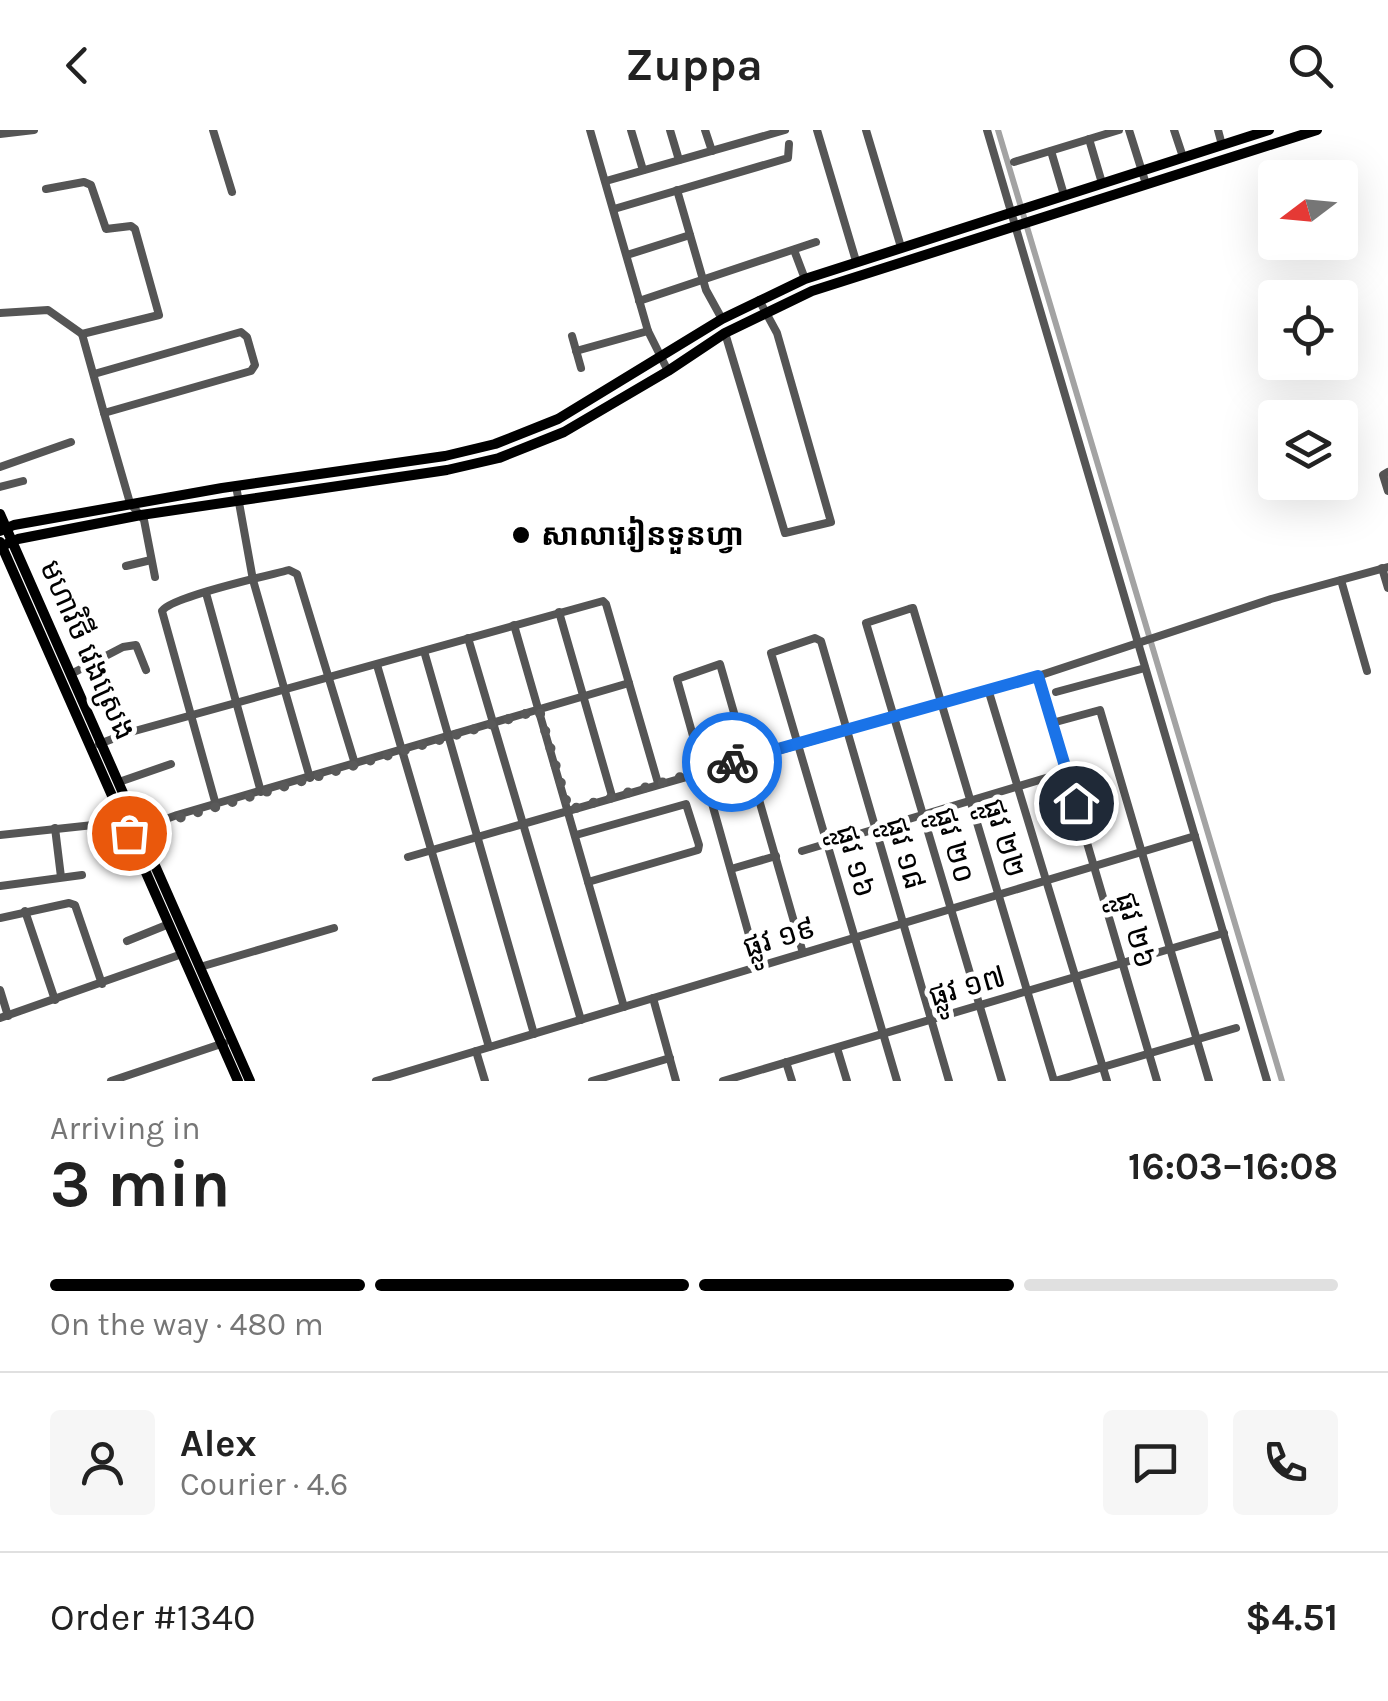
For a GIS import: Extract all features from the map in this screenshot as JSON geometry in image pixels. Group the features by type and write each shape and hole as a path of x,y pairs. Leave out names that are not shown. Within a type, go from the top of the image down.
{"main road":[{"path":"5,543 142,515 466,466 529,447 564,432 765,312 812,291 1317,130"},
{"path":"3,529 130,503 463,452 525,434 558,419 722,320 805,279 1265,131"},
{"path":"525,434 529,447"},
{"path":"463,452 466,466"},
{"name":"មហាវិថី វេងស្រេង","path":"0,514 11,568 200,967 238,1081"},
{"name":"មហាវិថី វេងស្រេង","path":"11,568 71,674 97,747 118,782 128,819"},
{"name":"មហាវិថី វេងស្រេង","path":"134,831 182,954 250,1081"}],"street":[{"path":"0,134 34,130"},
{"path":"214,130 232,192"},
{"path":"590,130 648,331 668,371"},
{"path":"631,130 643,170"},
{"path":"670,130 679,160"},
{"path":"705,130 712,151"},
{"path":"606,181 785,130"},
{"path":"817,130 856,261"},
{"path":"866,130 902,247"},
{"path":"986,130 1019,210 1146,668 1267,1081"},
{"path":"1014,162 1118,130"},
{"path":"1129,130 1146,184"},
{"path":"1174,130 1183,158"},
{"path":"1218,130 1222,145"},
{"path":"1090,139 1102,183"},
{"path":"614,210 788,158 789,144"},
{"path":"1051,151 1064,195"},
{"path":"46,189 84,182 91,185 103,226 110,230 131,226 135,229 160,310 154,318 82,334"},
{"path":"677,190 703,282 722,320"},
{"path":"626,254 690,235"},
{"path":"639,301 816,242"},
{"path":"794,250 805,279"},
{"path":"726,334 785,533 831,522 777,333 759,300"},
{"path":"0,313 48,310 82,334 130,503 142,515 155,577"},
{"path":"576,351 648,331"},
{"path":"94,374 241,332 253,359 254,368 250,371 104,413"},
{"path":"572,336 580,368"},
{"path":"0,468 70,442"},
{"path":"1388,472 1383,475 1388,491"},
{"path":"0,486 23,481"},
{"path":"236,486 253,580 310,778"},
{"path":"126,566 151,560"},
{"path":"408,857 1038,676 1272,599 1385,568 1388,588"},
{"path":"216,805 162,608 206,593 289,570 297,574 355,764"},
{"path":"1341,580 1367,671"},
{"path":"206,593 261,792"},
{"path":"97,747 603,601 658,783"},
{"name":"ផ្លូវ ២២","path":"866,622 913,608 1055,1081"},
{"path":"560,612 612,796"},
{"name":"ផ្លូវ ២០","path":"866,622 1002,1081"},
{"path":"514,625 624,1006"},
{"path":"468,638 580,1020"},
{"name":"ផ្លូវ ១៦","path":"820,638 771,653 897,1081"},
{"name":"ផ្លូវ ១៨","path":"820,638 950,1081"},
{"path":"71,674 123,647 136,645 146,670"},
{"path":"424,650 534,1034"},
{"path":"758,966 677,677 720,664 803,953"},
{"path":"377,665 489,1047"},
{"path":"1056,692 1146,668"},
{"name":"ផ្លូវ ២៦","path":"1038,676 1157,1081"},
{"path":"134,831 630,684"},
{"path":"988,689 1107,1081"},
{"path":"1052,723 1100,710 1209,1081"},
{"path":"118,782 171,764"},
{"path":"802,851 1066,772"},
{"path":"576,836 686,804 699,846 698,850 588,882"},
{"path":"0,835 128,819"},
{"path":"56,828 61,877"},
{"name":"ផ្លូវ ១៩","path":"376,1081 1195,836"},
{"path":"731,869 776,856"},
{"path":"0,886 82,875"},
{"path":"0,918 75,905 102,984"},
{"path":"25,911 55,1000"},
{"path":"127,940 169,924"},
{"path":"200,967 334,928"},
{"name":"ផ្លូវ ១៧","path":"723,1081 1224,933"},
{"path":"0,990 4,1017 182,954"},
{"path":"653,998 676,1081"},
{"path":"1055,1081 1236,1028"},
{"path":"110,1081 227,1042"},
{"path":"837,1048 846,1081"},
{"path":"476,1051 485,1081"},
{"path":"592,1081 670,1058"},
{"path":"786,1062 792,1081"}],"waterway":[{"path":"998,130 1282,1081"}],"way so far":[{"path":"129,833 539,710 569,810 732,762"}],"place":[{"name":"សាលារៀនទួនហ្វា","path":"521,535"}],"route":[{"path":"732,762 1038,676 1076,803"}]}
